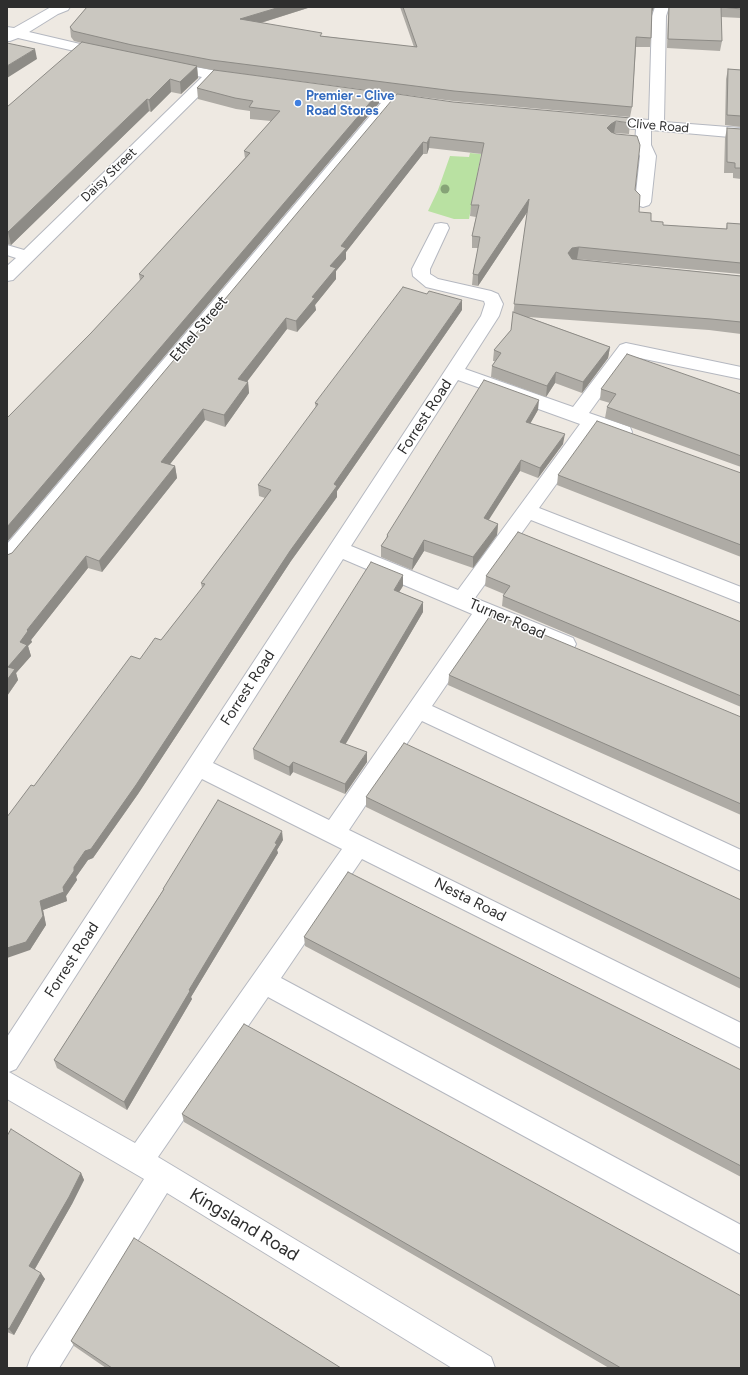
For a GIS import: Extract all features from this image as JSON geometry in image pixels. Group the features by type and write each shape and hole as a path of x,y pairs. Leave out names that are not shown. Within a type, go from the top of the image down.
{"street":[{"path":"36,7 58,9"},
{"path":"643,202 648,156 636,141 650,125 659,16 662,7"},
{"path":"10,34 58,9"},
{"path":"10,34 118,56"},
{"path":"157,64 212,75 255,81"},
{"name":"Daisy Street","path":"7,276 212,75"},
{"path":"338,93 438,106"},
{"name":"Ethel Street","path":"7,558 392,100"},
{"name":"Clive Road","path":"589,120 741,132"},
{"name":"Forrest Road","path":"7,1060 490,316 494,304 492,298 432,282 422,276 421,269 441,228"},
{"path":"7,250 27,256"},
{"path":"462,600 527,511 626,349 741,373"},
{"path":"455,372 636,437"},
{"path":"527,511 741,595"},
{"name":"Turner Road","path":"338,549 581,650"},
{"path":"334,832 486,610"},
{"path":"418,710 741,861"},
{"name":"Nesta Road","path":"198,766 334,832 741,1036"},
{"path":"139,1161 358,845"},
{"path":"263,981 741,1240"},
{"name":"Kingsland Road","path":"7,1084 163,1175 480,1368"},
{"path":"42,1368 163,1175"}],"green space":[{"path":"470,153 481,154 469,219 454,219 428,211 438,190 450,156 469,157"}],"building":[{"path":"87,7 280,7 240,19 322,33 320,36 417,47 403,7 652,7 651,38 636,37 632,107 454,91 211,60 132,45 73,31 70,27"},
{"path":"669,7 721,7 722,41 668,39"},
{"path":"721,7 741,7 741,9"},
{"path":"82,42 197,66 180,82 170,79 149,100 147,99 7,232 7,107"},
{"path":"7,43 35,49 7,66"},
{"path":"728,69 741,70 741,116 727,115"},
{"path":"214,70 379,92 7,527 7,418 91,333 144,276 139,274 250,153 244,151 280,111 249,107 253,101 197,88"},
{"path":"397,94 453,102 631,118 630,123 616,121 607,128 616,134 637,136 640,145 635,190 640,195 639,212 651,213 651,221 663,222 663,225 727,229 727,223 741,224 741,263 579,247 572,248 568,253 572,259 741,276 741,322 514,304 529,199 478,275 473,274 480,237 472,236 479,205 471,205 484,143 430,137 427,143 423,142 341,246 346,248 330,266 336,268 312,297 315,298 296,321 286,318 238,379 248,382 224,415 203,409 161,462 175,466 99,561 86,556 27,630 28,631 20,642 27,645 8,667 15,669 7,680 7,555 12,553"},
{"path":"727,128 741,129 741,168 735,168 735,163 727,162"},
{"path":"403,287 427,294 429,291 462,300 334,484 337,486 290,551 136,785 91,849 85,851 74,867 74,871 63,887 64,892 40,901 43,916 26,942 7,948 7,817 31,785 34,786 131,656 140,659 155,638 161,640 205,584 201,583 271,490 258,485 318,404 315,403"},
{"path":"513,312 610,347 583,382 556,372 547,386 492,366 501,353 494,350 511,330"},
{"path":"627,354 741,394 741,456 607,407 616,394 601,389"},
{"path":"484,380 539,400 526,422 565,434 540,468 521,460 484,518 498,524 473,557 424,540 413,559 381,546 388,536 387,535"},
{"path":"597,421 741,473 741,545 558,475"},
{"path":"518,532 741,622 741,696 503,596 510,586 486,576"},
{"path":"371,562 403,575 394,590 423,602 340,742 367,752 345,784 293,762 289,767 253,749"},
{"path":"492,613 741,717 741,804 449,675"},
{"path":"404,743 741,900 741,979 366,797"},
{"path":"218,800 282,831 275,843 277,844 189,990 190,991 124,1102 54,1060 164,889"},
{"path":"348,872 741,1070 741,1166 304,937"},
{"path":"244,1024 741,1296 741,1368 621,1368 182,1114"},
{"path":"11,1129 81,1173 69,1197 29,1266 41,1273 9,1329 7,1328 7,1136"},
{"path":"134,1238 341,1368 112,1368 71,1341"}],"place":[{"name":"Premier - Clive Road Stores","path":"298,103"}]}
